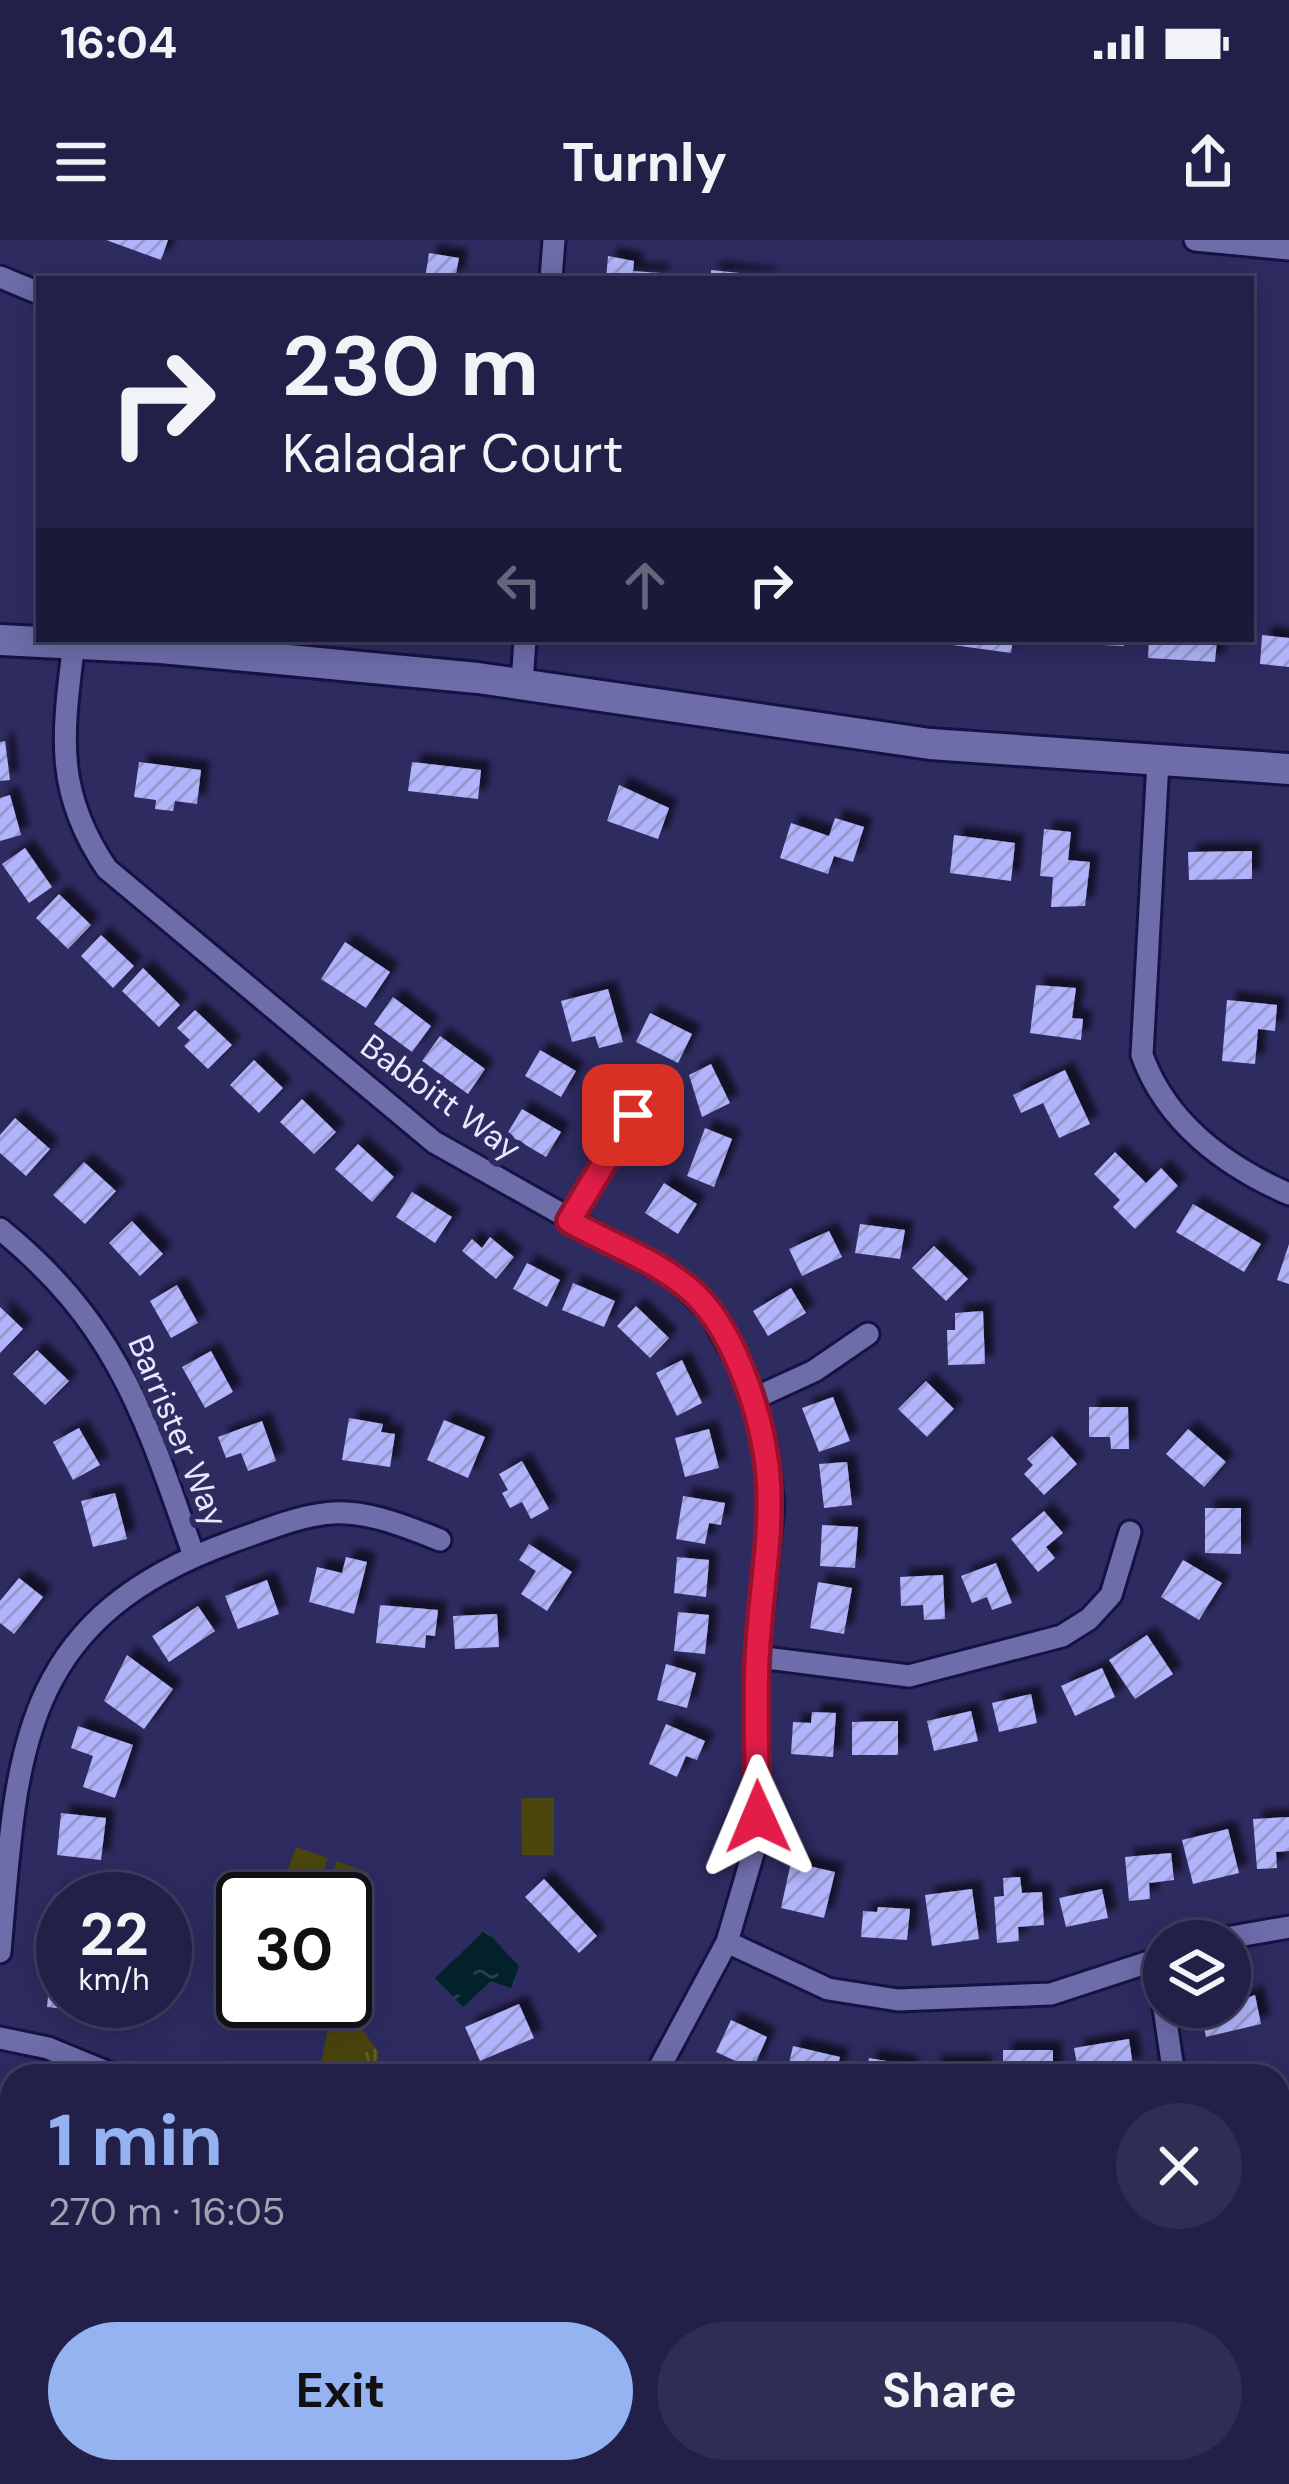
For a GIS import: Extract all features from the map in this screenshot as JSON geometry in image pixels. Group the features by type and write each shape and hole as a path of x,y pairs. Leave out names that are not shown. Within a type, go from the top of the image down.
{"main road":[{"path":"0,640 36,641"},
{"path":"74,642 522,684 930,744 1289,770"}],"street":[{"path":"551,276 554,240"},
{"path":"1196,240 1289,249"},
{"path":"0,277 36,292"},
{"name":"Babbitt Way","path":"74,642 65,780 74,814 107,869 434,1142 640,1257 697,1296 722,1331 753,1400 770,1468 773,1504 758,1657 756,1843 727,1942 661,2064"},
{"path":"522,684 525,642"},
{"path":"1158,761 1142,1055 1158,1091 1211,1150 1289,1194"},
{"path":"569,1221 633,1115"},
{"name":"Barrister Way","path":"0,1228 72,1296 112,1351 153,1439 194,1556"},
{"path":"753,1400 814,1371 868,1334"},
{"path":"0,1952 16,1776 42,1695 88,1629 113,1605 194,1556 331,1509 367,1512 440,1540"},
{"path":"758,1657 909,1676 1062,1636 1089,1619 1111,1595 1130,1532"},
{"path":"1251,1934 1289,1927"},
{"path":"727,1942 828,1989 898,2000 1051,1994 1143,1964"},
{"path":"1168,2028 1173,2064"},
{"path":"0,2038 48,2048 87,2064"}],"green space":[{"path":"521,1798 554,1798 554,1855 522,1855"},
{"path":"296,1847 328,1858 323,1872 287,1872"},
{"path":"337,1861 366,1872 333,1872"},
{"path":"328,2028 361,2028 379,2053 377,2064 321,2064"}],"water":[{"path":"485,1930 519,1966 511,1988 491,1981 463,2007 435,1978"}],"building":[{"path":"106,240 168,240 161,260"},
{"path":"429,253 459,258 456,276 425,276"},
{"path":"608,256 634,261 633,271 660,273 660,276 606,276"},
{"path":"711,270 768,276 711,276"},
{"path":"1262,635 1289,638 1289,667 1260,664"},
{"path":"938,642 1013,642 1011,653"},
{"path":"1124,642 1124,646 1058,643"},
{"path":"1149,642 1217,642 1215,662 1148,658"},
{"path":"5,741 10,780 0,781 0,742"},
{"path":"139,762 201,770 197,804 175,801 173,811 155,809 156,800 134,797"},
{"path":"412,762 481,770 478,799 408,791"},
{"path":"619,785 669,808 658,839 607,821"},
{"path":"10,795 21,835 0,841 0,798"},
{"path":"835,818 864,827 853,862 834,856 828,874 780,858 791,823 829,836"},
{"path":"1044,829 1071,832 1068,860 1090,862 1085,906 1051,907 1053,877 1040,876"},
{"path":"954,835 1015,843 1011,881 950,873"},
{"path":"25,848 52,887 29,903 2,864"},
{"path":"1252,851 1252,879 1189,880 1188,852"},
{"path":"59,894 91,925 68,949 36,918"},
{"path":"101,935 134,966 113,988 81,956"},
{"path":"345,942 390,972 366,1008 321,979"},
{"path":"143,968 180,1005 159,1027 122,991"},
{"path":"1036,985 1076,988 1072,1018 1083,1019 1081,1040 1030,1033"},
{"path":"608,989 623,1042 599,1048 595,1036 572,1042 561,1001"},
{"path":"393,997 431,1026 412,1052 374,1024"},
{"path":"1227,1000 1277,1005 1275,1031 1258,1029 1255,1064 1222,1061"},
{"path":"195,1010 232,1045 208,1069 184,1046 190,1040 177,1028"},
{"path":"650,1013 692,1034 678,1063 636,1042"},
{"path":"440,1036 485,1069 468,1094 422,1061"},
{"path":"540,1050 576,1071 561,1097 525,1076"},
{"path":"254,1060 283,1088 259,1113 230,1085"},
{"path":"711,1064 730,1103 702,1117 689,1075"},
{"path":"1065,1070 1090,1124 1059,1138 1043,1103 1021,1113 1013,1095"},
{"path":"302,1099 336,1132 314,1154 280,1122"},
{"path":"522,1109 561,1132 546,1157 507,1134"},
{"path":"15,1118 50,1149 26,1176 0,1153 0,1135"},
{"path":"705,1128 732,1139 714,1187 687,1176"},
{"path":"358,1144 394,1177 372,1202 335,1169"},
{"path":"1115,1152 1146,1183 1161,1168 1178,1186 1135,1229 1113,1207 1120,1200 1094,1174"},
{"path":"84,1162 116,1191 85,1224 53,1195"},
{"path":"664,1183 697,1204 678,1234 645,1213"},
{"path":"412,1192 452,1217 435,1243 396,1217"},
{"path":"1193,1204 1261,1244 1244,1272 1176,1232"},
{"path":"132,1221 163,1254 140,1276 109,1243"},
{"path":"860,1224 905,1230 900,1259 855,1253"},
{"path":"829,1231 842,1257 802,1276 789,1249"},
{"path":"490,1237 514,1257 496,1279 462,1251 472,1239 482,1248"},
{"path":"1289,1244 1289,1284 1277,1280"},
{"path":"934,1246 968,1279 946,1301 912,1268"},
{"path":"527,1263 560,1280 547,1307 513,1289"},
{"path":"573,1283 615,1301 604,1327 562,1310"},
{"path":"177,1285 198,1323 171,1338 150,1301"},
{"path":"791,1288 806,1313 768,1336 753,1311"},
{"path":"636,1306 669,1338 650,1358 617,1326"},
{"path":"0,1307 23,1329 0,1353"},
{"path":"983,1311 985,1364 948,1365 947,1330 955,1330 955,1313"},
{"path":"37,1350 69,1381 45,1405 13,1374"},
{"path":"211,1351 233,1392 205,1408 182,1367"},
{"path":"682,1360 702,1403 677,1416 656,1373"},
{"path":"926,1381 954,1409 927,1437 898,1409"},
{"path":"833,1397 850,1441 819,1452 802,1408"},
{"path":"1089,1407 1128,1407 1129,1449 1111,1449 1110,1437 1089,1437"},
{"path":"349,1418 383,1424 381,1432 395,1434 390,1467 342,1460"},
{"path":"444,1420 485,1437 468,1478 427,1460"},
{"path":"262,1421 276,1461 248,1471 241,1453 226,1458 218,1437"},
{"path":"79,1428 100,1465 73,1480 53,1442"},
{"path":"709,1429 719,1468 685,1477 675,1438"},
{"path":"1188,1429 1226,1462 1204,1487 1166,1454"},
{"path":"1052,1436 1077,1464 1044,1495 1024,1474 1033,1465 1027,1459"},
{"path":"522,1461 549,1509 531,1519 522,1502 510,1508 502,1493 508,1490 499,1474"},
{"path":"847,1462 852,1505 824,1508 819,1464"},
{"path":"115,1493 127,1539 93,1547 81,1501"},
{"path":"683,1496 725,1503 721,1525 709,1523 705,1544 676,1539"},
{"path":"1205,1508 1241,1508 1241,1554 1205,1553"},
{"path":"1044,1511 1063,1533 1046,1547 1055,1558 1038,1572 1011,1539"},
{"path":"822,1525 858,1527 855,1568 820,1566"},
{"path":"529,1544 572,1572 547,1611 521,1594 536,1571 519,1560"},
{"path":"346,1557 367,1562 354,1614 309,1602 317,1567 342,1573"},
{"path":"677,1557 709,1560 706,1597 674,1593"},
{"path":"1183,1560 1222,1583 1199,1620 1161,1597"},
{"path":"996,1563 1012,1603 992,1610 987,1597 972,1603 961,1576"},
{"path":"943,1575 945,1619 924,1620 923,1605 901,1606 900,1577"},
{"path":"19,1578 43,1597 14,1634 0,1623 0,1601"},
{"path":"267,1580 279,1614 238,1629 225,1596"},
{"path":"818,1582 852,1588 844,1634 810,1628"},
{"path":"380,1605 438,1610 435,1636 426,1635 425,1648 376,1643"},
{"path":"198,1606 215,1631 169,1662 152,1636"},
{"path":"678,1612 709,1615 705,1654 674,1651"},
{"path":"497,1614 499,1647 455,1649 453,1616"},
{"path":"1147,1635 1173,1674 1135,1699 1109,1660"},
{"path":"127,1655 173,1689 144,1729 104,1701"},
{"path":"666,1664 696,1673 687,1708 657,1700"},
{"path":"1102,1668 1115,1697 1075,1716 1061,1686"},
{"path":"1031,1694 1037,1723 999,1732 992,1703"},
{"path":"971,1711 978,1741 934,1751 927,1721"},
{"path":"812,1712 836,1713 833,1757 791,1754 793,1722 811,1723"},
{"path":"898,1721 898,1755 852,1755 852,1722"},
{"path":"666,1724 705,1741 697,1760 686,1756 677,1777 649,1764"},
{"path":"78,1726 133,1745 115,1798 83,1787 93,1756 71,1748"},
{"path":"61,1813 106,1818 101,1860 57,1855"},
{"path":"1289,1817 1289,1851 1276,1852 1277,1868 1257,1869 1253,1819"},
{"path":"1228,1829 1239,1873 1193,1884 1182,1840"},
{"path":"1171,1853 1174,1880 1149,1883 1150,1899 1129,1901 1125,1857"},
{"path":"791,1862 835,1872 824,1918 781,1908"},
{"path":"1020,1877 1022,1893 1042,1892 1044,1925 1018,1927 1019,1941 997,1943 994,1897 1004,1896 1003,1878"},
{"path":"544,1879 597,1936 579,1953 525,1897"},
{"path":"972,1889 979,1939 932,1946 925,1895"},
{"path":"1102,1889 1108,1918 1066,1927 1059,1898"},
{"path":"878,1907 910,1909 907,1940 861,1937 863,1911 877,1912"},
{"path":"1255,1995 1261,2024 1251,2026 1251,1996"},
{"path":"519,2004 534,2038 480,2061 465,2027"},
{"path":"731,2020 767,2037 755,2064 742,2064 716,2052"},
{"path":"1204,2028 1244,2028 1206,2037"},
{"path":"1129,2039 1133,2064 1077,2064 1074,2048"},
{"path":"793,2046 840,2057 838,2064 789,2064"},
{"path":"1003,2050 1053,2050 1053,2064 1003,2064"},
{"path":"869,2058 904,2064 868,2064"}],"route":[{"path":"633,1115 569,1221 640,1257 697,1296 740,1364 753,1400 765,1441 773,1504 758,1657 758,1817"}]}
